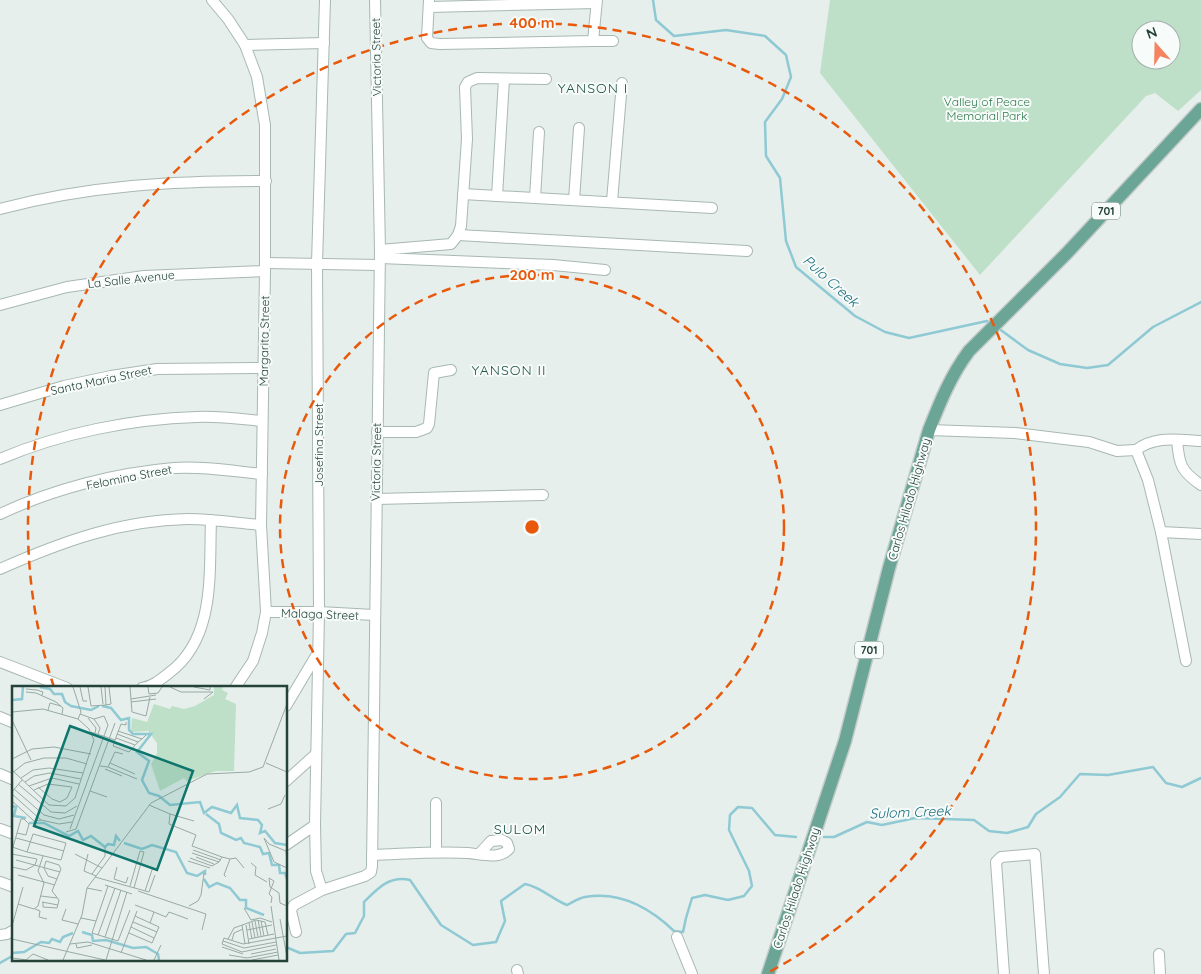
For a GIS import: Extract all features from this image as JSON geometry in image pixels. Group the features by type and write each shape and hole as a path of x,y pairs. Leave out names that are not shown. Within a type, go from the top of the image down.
{"main road":[{"name":"Carlos Hilado Highway","path":"768,974 845,742 890,568 930,430 936,411 956,369 985,334 1066,254 1201,109"}],"street":[{"name":"Margarita Street","path":"212,0 228,19 245,45 257,77 264,125 266,181 261,525 266,612 262,633 253,661 236,686"},
{"name":"Josefina Street","path":"322,890 316,871 315,825 319,612 317,264 326,0"},
{"name":"Victoria Street","path":"322,890 365,876 371,872 380,257 375,0"},
{"path":"593,42 596,2 429,4 427,38 431,43 440,44 593,42 613,41"},
{"path":"245,45 324,43"},
{"path":"380,257 451,244 458,236 461,226 466,139 465,86 468,82 477,78 546,79"},
{"path":"497,196 504,79"},
{"path":"612,201 622,83"},
{"path":"574,200 579,128"},
{"path":"535,198 539,132"},
{"path":"0,208 38,199 104,188 210,181 266,181"},
{"path":"463,194 712,208"},
{"path":"458,236 747,251"},
{"path":"380,257 535,264 605,270"},
{"name":"La Salle Avenue","path":"0,305 67,286 144,276 317,264 380,257"},
{"name":"Santa Maria Street","path":"0,405 64,386 157,368 264,368"},
{"path":"377,432 416,432 427,428 434,373 451,370"},
{"path":"0,459 22,450 91,430 141,422 198,417 262,421"},
{"path":"930,430 1015,433 1089,442 1117,451 1136,450 1153,441 1201,441"},
{"path":"1177,440 1178,460 1186,474 1201,485"},
{"path":"1136,450 1148,480 1161,532 1186,661"},
{"name":"Felomina Street","path":"0,514 40,498 101,480 136,473 175,468 262,474"},
{"path":"376,499 543,495"},
{"path":"0,569 57,545 105,530 132,524 188,519 261,525"},
{"path":"152,686 177,667 202,628 208,599 211,520"},
{"path":"1161,532 1201,534"},
{"name":"Malaga Street","path":"266,612 374,615"},
{"path":"288,703 317,653"},
{"path":"0,662 62,686"},
{"path":"0,717 12,722"},
{"path":"288,779 316,754"},
{"path":"0,774 12,779"},
{"path":"436,803 436,852"},
{"path":"288,844 315,825"},
{"path":"0,828 12,833"},
{"path":"372,855 436,852 479,854"},
{"path":"1004,974 996,862 1001,857 1035,854 1044,974"},
{"path":"0,882 12,886"},
{"path":"296,932 292,908 322,890"},
{"path":"0,935 12,931"},
{"path":"677,937 692,974"},
{"path":"1159,954 1160,974"}],"green space":[{"name":"Valley of Peace Memorial Park","path":"830,0 1201,0 1201,90 1178,111 1155,93 1146,96 980,275 820,73"}],"waterway":[{"name":"Pulo Creek","path":"653,0 656,20 674,36 726,30 765,36 786,55 791,77 782,99 765,122 766,156 780,178 786,241 796,267 855,316 885,332 909,338 987,321 991,324"},
{"name":"Pulo Creek","path":"998,328 1028,350 1060,364 1087,368 1108,365 1153,327 1201,302"},
{"name":"Sulom Creek","path":"824,837 834,837 867,822 882,825 915,818 974,820 989,831 1007,833 1028,827 1036,814 1060,797 1080,774 1108,775 1153,767 1166,783 1182,787 1201,778"},
{"name":"Sulom Creek","path":"288,948 300,953 333,951 346,934 355,933 364,916 364,902 385,884 396,879 410,880 441,925 473,945 496,942 505,921 501,901 525,884 567,905 585,897 598,896 622,899 655,915 674,931 683,932 692,898 705,895 728,900 744,896 752,886 749,871 729,830 730,815 738,807 752,808 775,835 796,837"},
{"name":"Sulom Creek","path":"0,963 12,956"}],"district":[{"name":"YANSON I","path":"593,88"},
{"name":"YANSON II","path":"509,370"},
{"name":"SULOM","path":"520,829"}]}
